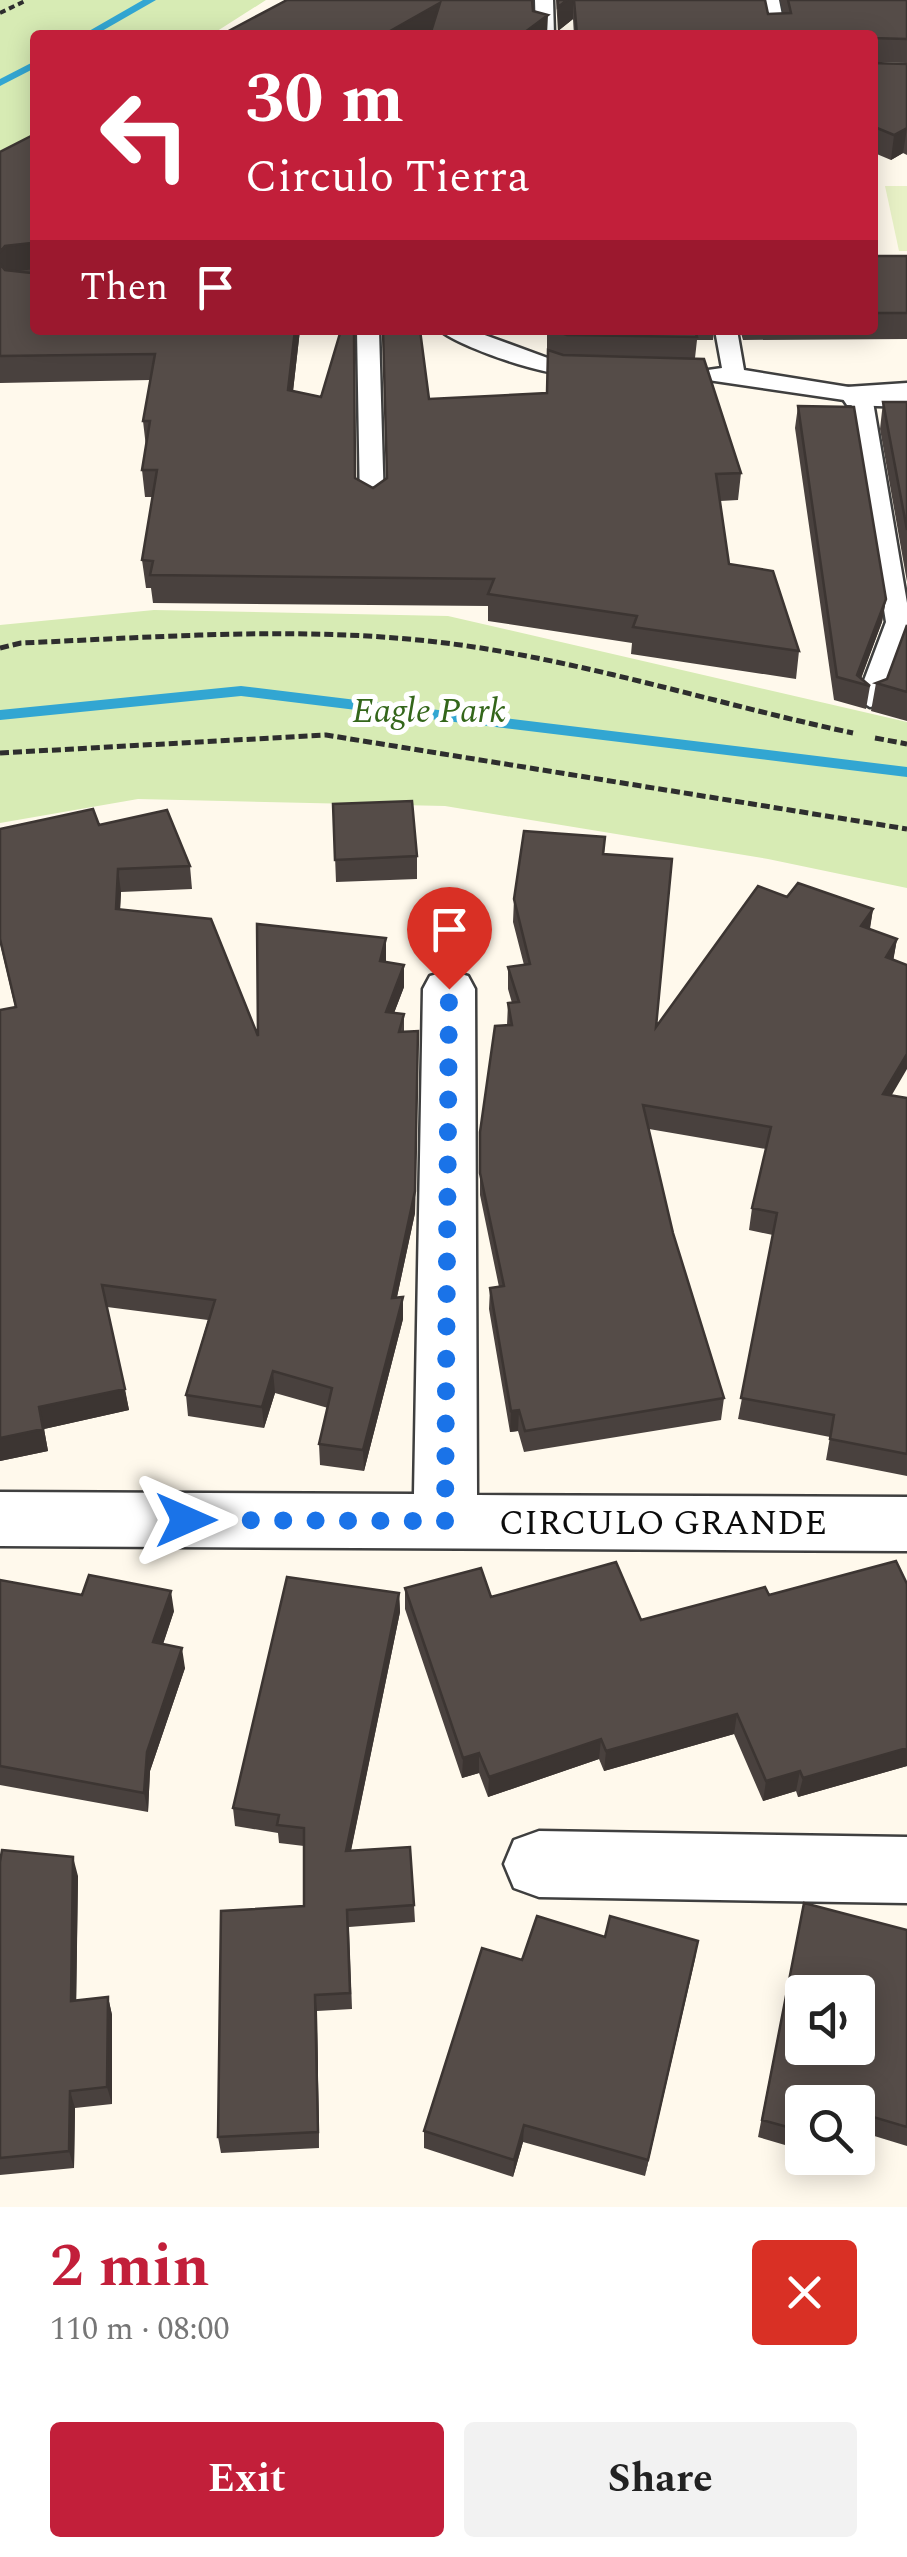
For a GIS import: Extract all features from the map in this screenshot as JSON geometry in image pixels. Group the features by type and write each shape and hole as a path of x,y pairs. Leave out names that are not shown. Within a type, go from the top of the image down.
{"street":[{"path":"861,396 907,395"},
{"path":"445,1521 449,989"},
{"name":"CIRCULO GRANDE","path":"0,1519 907,1524"},
{"path":"539,1864 907,1870"}],"lane":[{"path":"544,0 545,30"},
{"path":"770,0 776,30"},
{"path":"368,335 372,505"},
{"path":"464,335 562,371 600,372"},
{"path":"727,335 734,375"},
{"path":"695,374 734,375 861,396 898,622 870,699"}],"path":[{"path":"0,13 27,0"},
{"path":"0,648 21,643 166,638 395,638 527,658 774,718 907,744"},
{"path":"0,753 326,735 686,790 907,829"}],"green space":[{"path":"0,0 266,0 219,30 30,30 30,151 0,170"},
{"path":"885,186 907,186 907,251 899,251"},
{"name":"Eagle Park","path":"154,610 448,616 907,722 907,888 768,859 445,806 138,799 0,823 0,625"}],"building":[{"path":"287,0 532,0 533,11 548,15 528,30 432,30 440,3 392,30 230,30"},
{"path":"574,0 765,0 768,14 791,13 788,0 907,0 907,39 878,38 878,30 577,30"},
{"path":"878,63 907,64 907,128 894,135 878,128"},
{"path":"30,137 30,243 5,246 0,252 0,152"},
{"path":"878,256 907,256 907,313 878,313"},
{"path":"0,264 5,270 30,273 30,335 294,335 288,390 321,397 340,335 354,335 355,478 373,488 387,478 383,335 421,335 429,399 547,393 548,350 563,355 704,359 741,473 716,474 729,564 773,571 799,651 633,627 637,616 488,594 494,579 150,575 153,561 142,560 157,470 142,470 150,421 143,421 155,354 0,356"},
{"path":"567,335 696,335 697,337"},
{"path":"883,402 907,402 907,530"},
{"path":"798,406 854,407 886,599 857,675 870,686 837,677"},
{"path":"907,625 907,692 876,683 887,679"},
{"path":"412,801 417,856 335,860 333,804"},
{"path":"93,809 99,825 167,810 190,866 118,869 116,909 211,919 258,1036 257,924 386,938 380,961 404,965 386,1012 404,1014 399,1032 418,1031 415,1191 392,1298 403,1297 363,1450 319,1444 332,1388 273,1371 262,1407 186,1395 215,1300 102,1285 125,1389 39,1407 43,1429 0,1438 0,1010 16,1007 0,939 0,829"},
{"path":"524,831 605,837 603,854 672,859 656,1027 758,886 787,897 798,883 873,909 861,926 897,939 886,957 907,965 907,1054 883,1094 907,1098 907,1454 830,1439 834,1415 741,1398 777,1213 752,1208 771,1127 643,1105 673,1233 724,1398 525,1431 519,1410 511,1411 490,1288 504,1286 480,1173 480,1132 495,1026 512,1025 508,1003 519,1002 508,967 530,964 514,899"},
{"path":"896,1561 907,1584 907,1748 803,1778 800,1771 766,1781 737,1714 606,1751 601,1739 489,1777 479,1753 463,1758 405,1588 481,1568 491,1597 616,1562 641,1620 765,1587 769,1595"},
{"path":"89,1575 171,1591 153,1642 182,1648 147,1752 144,1793 0,1766 0,1580 82,1595"},
{"path":"287,1577 399,1593 346,1851 410,1847 414,1905 347,1910 350,1993 315,1995 318,2132 218,2137 221,1911 304,1906 304,1828 277,1825 279,1815 233,1808"},
{"path":"2,1850 73,1857 71,2001 108,1997 107,2087 70,2091 69,2151 0,2158"},
{"path":"804,1903 907,1930 907,2127 875,2117 875,2085 785,2085 785,2126 762,2120 785,2001 785,2065 875,2065 875,1975 790,1975"},
{"path":"537,1916 605,1937 610,1916 698,1941 648,2160 524,2125 514,2160 424,2131 482,1948 522,1960"}],"waterway":[{"path":"96,30 151,0"},
{"path":"0,83 30,67"},
{"path":"0,715 241,691 907,772"}],"route":[{"path":"186,1520 445,1521 449,989"}]}
